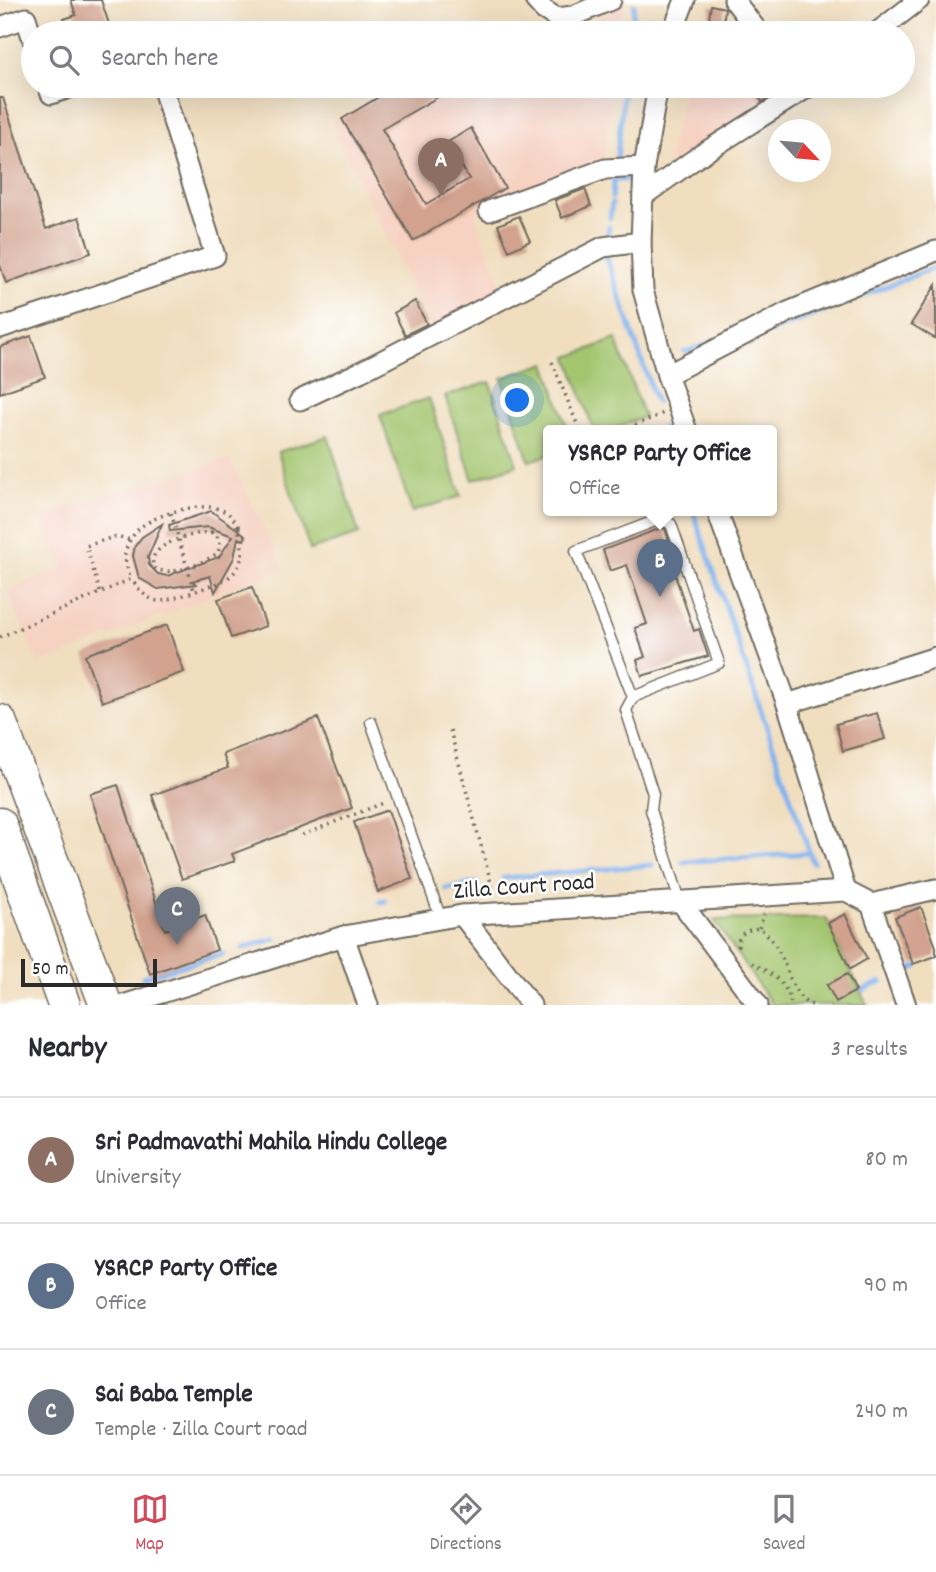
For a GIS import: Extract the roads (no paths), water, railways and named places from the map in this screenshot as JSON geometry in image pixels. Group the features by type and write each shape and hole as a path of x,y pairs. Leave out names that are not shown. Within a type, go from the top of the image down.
{"main road":[{"path":"0,721 103,1004"},
{"path":"0,824 64,1005"}],"street":[{"path":"535,0 557,18 573,16 611,0"},
{"path":"677,21 685,0"},
{"path":"734,0 750,21"},
{"path":"892,21 919,0"},
{"path":"0,27 26,18 27,21"},
{"path":"0,328 215,256 166,98"},
{"path":"656,98 644,167 642,289 685,425"},
{"path":"643,196 789,98"},
{"path":"489,211 605,169 644,167"},
{"path":"300,400 603,247 641,242"},
{"path":"667,375 788,312 936,251"},
{"path":"719,516 787,704 846,891 871,904 936,889"},
{"path":"787,704 936,657"},
{"name":"Zilla Court road","path":"103,1004 344,936 462,915 846,891"},
{"path":"680,901 758,1005"},
{"path":"871,904 906,1005"},
{"path":"462,915 531,1005"},
{"path":"344,936 368,1005"}],"lane":[{"path":"633,697 576,551 660,519 671,524 719,663 633,697 626,710 653,794 651,810 680,901"},
{"path":"371,722 441,919"}],"waterway":[{"path":"633,18 634,5"},
{"path":"617,159 623,98"},
{"path":"612,197 614,178"},
{"path":"614,180 636,180"},
{"path":"610,218 612,203"},
{"path":"607,241 609,227"},
{"path":"606,256 656,402"},
{"path":"766,334 936,267"},
{"path":"684,352 708,344"},
{"path":"695,516 813,863"},
{"path":"683,862 810,853"},
{"path":"503,878 652,865"},
{"path":"446,889 477,883"},
{"path":"380,902 385,901"},
{"path":"243,948 275,939"},
{"path":"143,977 223,954"},
{"path":"909,970 917,967"},
{"path":"863,990 881,982"}],"place":[{"name":"Sri Padmavathi Mahila Hindu College","path":"441,196"},
{"name":"YSRCP Party Office","path":"660,597"},
{"name":"Sai Baba Temple","path":"177,945"}]}
